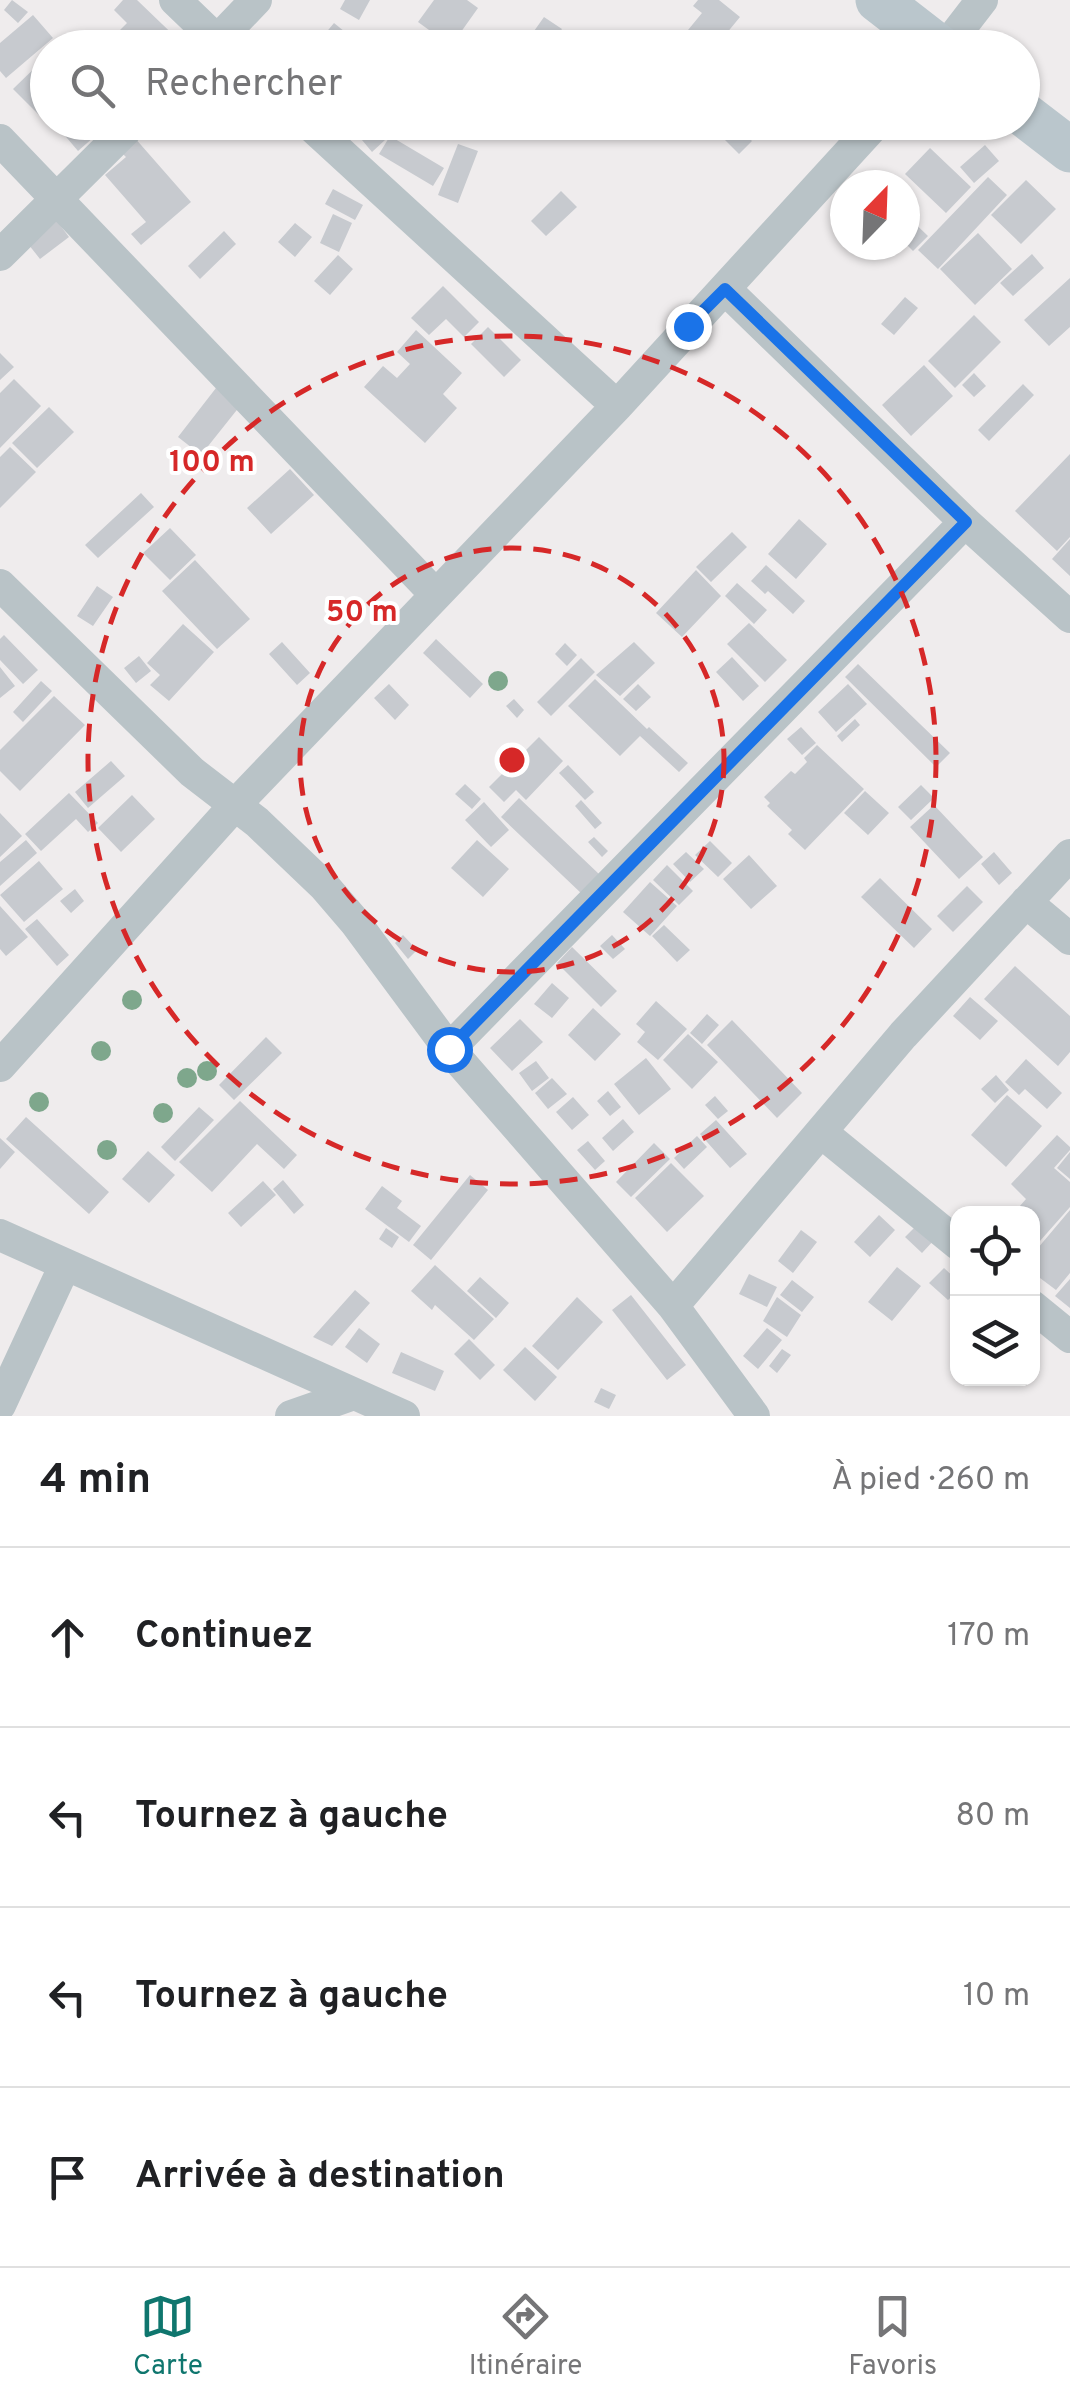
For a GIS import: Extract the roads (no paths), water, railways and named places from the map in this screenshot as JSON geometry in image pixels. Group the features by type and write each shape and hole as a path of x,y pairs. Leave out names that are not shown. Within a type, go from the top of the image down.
{"main road":[{"path":"878,0 918,30"},
{"path":"1040,127 1070,150"}],"street":[{"path":"175,0 204,30"},
{"path":"231,30 256,0"},
{"path":"957,30 982,0"},
{"path":"0,140 436,595"},
{"path":"0,255 116,140"},
{"path":"327,140 618,406"},
{"path":"5,1050 618,406 861,140"},
{"path":"725,289 1070,618"},
{"path":"449,1049 966,522"},
{"path":"0,585 192,772 257,822 326,888 449,1049 673,1306 754,1416"},
{"path":"673,1306 903,1035 1070,855"},
{"path":"1026,902 1070,939"},
{"path":"821,1132 950,1237"},
{"path":"0,1235 404,1416"},
{"path":"0,1405 65,1265"},
{"path":"1040,1312 1070,1336"},
{"path":"290,1416 354,1394"}]}
